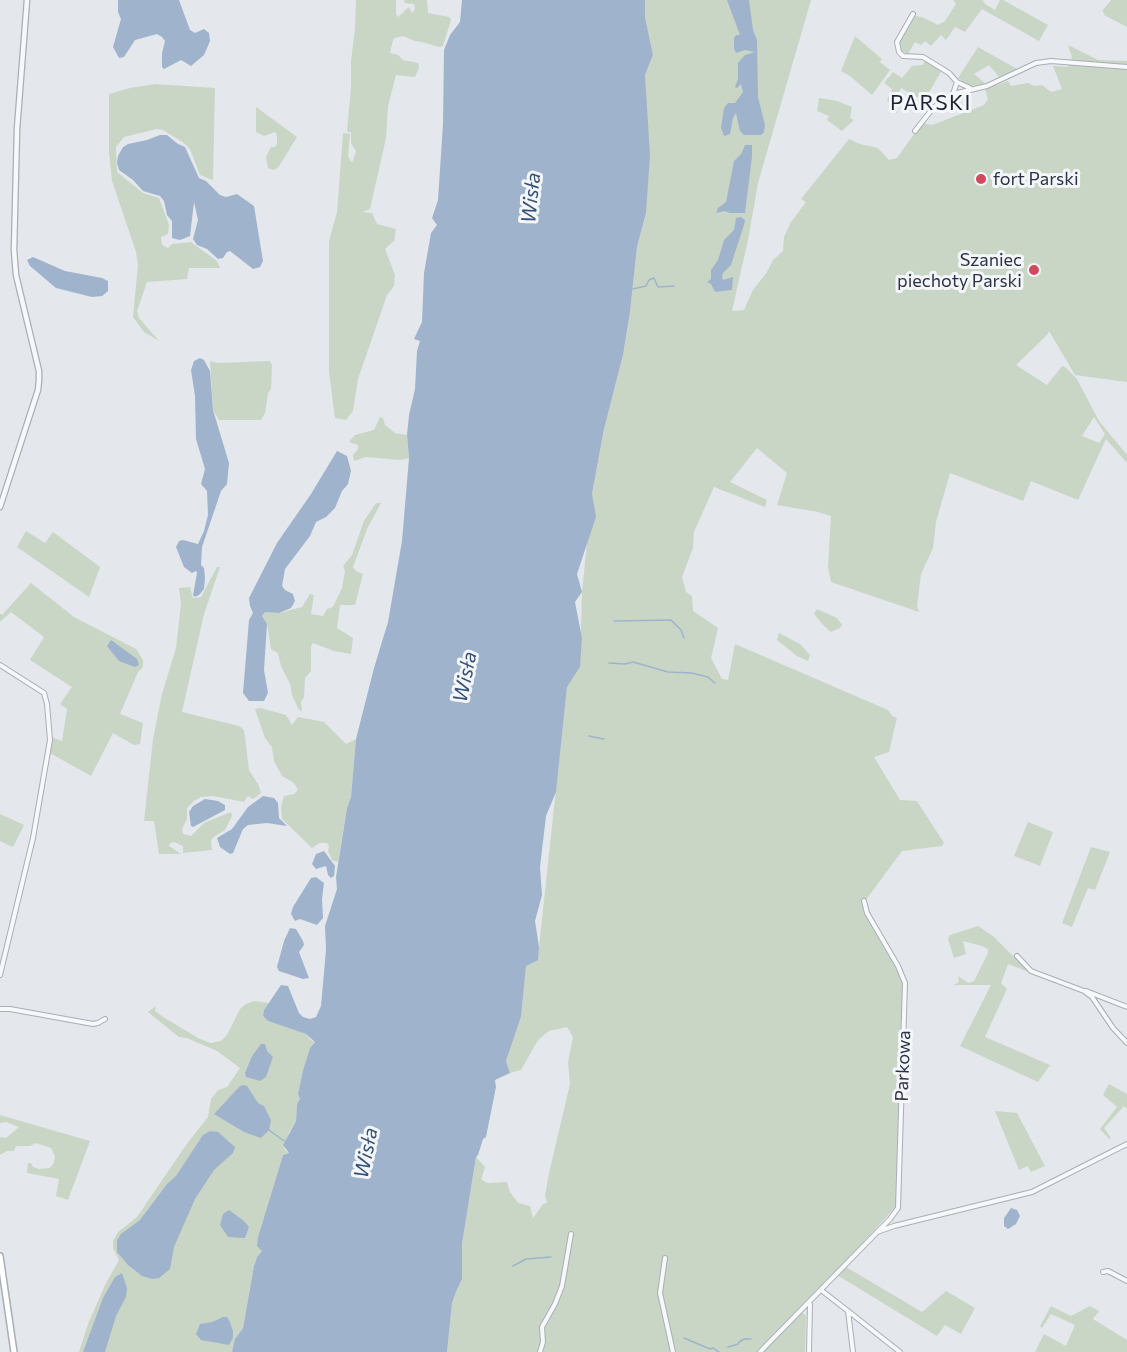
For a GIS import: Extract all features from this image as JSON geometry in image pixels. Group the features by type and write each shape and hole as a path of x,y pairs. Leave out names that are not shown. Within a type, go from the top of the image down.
{"main road":[{"path":"0,1256 14,1352"}],"street":[{"path":"0,507 38,390 39,380 39,371 16,275 14,250 17,129 27,0"},
{"path":"913,14 897,42 897,50 903,56 923,57 949,73 957,82 970,88"},
{"path":"915,131 927,114 954,94 970,88 987,86 1025,67 1041,62 1127,67"},
{"path":"954,94 957,82"},
{"path":"0,665 44,693 50,730 50,747 35,826 0,975"},
{"name":"Parkowa","path":"760,1352 895,1213 898,1203 905,983 898,966 867,913 864,901"},
{"path":"1017,956 1031,971 1127,1007"},
{"path":"1085,992 1097,1002 1113,1028 1127,1043"},
{"path":"0,1009 93,1024 105,1019"},
{"path":"876,1233 894,1226 1032,1192 1127,1144"},
{"path":"540,1352 543,1342 542,1327 562,1286 571,1234"},
{"path":"665,1258 660,1293 673,1352"},
{"path":"1103,1272 1108,1271 1127,1281"},
{"path":"821,1290 900,1352"},
{"path":"808,1303 809,1352"},
{"path":"848,1311 853,1352"}],"green space":[{"path":"356,0 396,0 398,17 409,7 412,13 415,9 414,4 405,3 404,0 427,0 428,13 449,17 451,20 443,46 415,41 403,36 393,40 390,53 398,55 403,60 418,63 419,68 415,77 396,75 388,106 386,138 370,209 362,212 372,213 377,224 396,229 394,241 385,249 395,275 394,286 387,295 358,379 353,411 346,420 335,418 329,372 329,241 337,212 343,133 350,134 348,156 352,163 356,151 351,143 351,133 347,131"},
{"path":"645,0 811,0 758,183 732,311 744,310 753,290 773,260 783,251 784,237 791,222 806,202 801,199 849,139 878,148 889,160 897,158 922,123 932,125 984,105 988,99 985,89 1008,81 1011,86 1028,83 1034,86 1042,85 1051,92 1062,89 1053,66 1068,67 1072,57 1068,45 1098,60 1127,61 1127,382 1075,375 1049,331 1016,365 1047,385 1062,366 1065,367 1077,379 1099,421 1127,455 1127,463 1106,439 1078,500 1031,481 1023,501 950,473 936,522 933,548 921,574 917,606 919,612 831,582 828,567 831,516 777,505 787,473 757,448 730,482 767,500 765,507 714,487 694,532 693,548 682,577 686,592 692,596 693,611 718,628 711,658 722,679 728,680 735,644 888,710 892,716 897,718 889,752 874,757 900,800 917,801 944,843 942,846 902,851 862,902 903,983 898,1201 835,1274 759,1352 447,1352 452,1303 462,1279 462,1244 476,1157 485,1167 481,1179 487,1183 507,1182 510,1192 518,1203 530,1206 533,1218 543,1204 547,1203 545,1195 549,1173 570,1084 568,1062 573,1037 567,1027 549,1031 538,1040 521,1070 510,1073 506,1061 521,1017 526,965 539,947 567,687 580,667 582,592 592,494 604,429 623,355 637,247 646,213 645,75 653,55 645,17","holes":["1094,417 1105,434 1099,443 1082,436"]},
{"path":"953,0 983,0 995,10 1000,0 1003,0 1048,25 1039,41 982,9 965,32 955,27 946,40 941,35 931,46 925,41 921,45 915,42 908,54 901,51 900,40 915,16 938,25 945,21 956,4"},
{"path":"1111,0 1127,0 1127,27 1104,15 1103,10"},
{"path":"855,36 882,59 880,62 890,70 872,95 841,71"},
{"path":"978,47 1017,69 999,77 989,65 974,74 986,84 970,86 958,78"},
{"path":"925,60 942,70 924,101 901,88 895,102 897,114 887,100 892,89 884,83 893,72 902,78 912,66 923,65"},
{"path":"155,84 215,88 213,180 200,175 190,149 184,143 163,130 157,129 124,137 116,147 117,172 143,193 159,198 169,225 168,234 161,237 162,245 168,248 172,244 191,242 217,261 220,268 189,268 187,279 147,282 137,311 139,318 159,341 144,332 133,317 138,265 136,252 112,181 109,152 109,94"},
{"path":"819,98 837,101 852,107 850,118 854,120 842,131 827,120 829,116 817,111"},
{"path":"256,107 297,137 278,168 273,170 268,168 266,157 271,147 277,144 277,136 275,132 264,136 256,132"},
{"path":"210,361 217,363 270,361 272,365 271,389 261,420 219,420 213,410"},
{"path":"380,417 383,418 385,425 395,433 407,435 409,458 401,460 366,457 354,461 353,455 358,445 349,442 355,435 374,430"},
{"path":"376,503 381,503 367,529 353,567 363,574 355,605 340,605 337,628 353,638 351,654 334,651 313,643 311,671 305,678 304,697 301,702 302,711 299,710 278,653 271,649 267,624 262,616 265,612 279,613 302,607 310,594 314,595 311,614 323,616 327,609 333,607 342,588 345,571 343,566 352,555 364,521"},
{"path":"26,531 45,543 53,532 100,567 89,597 17,547"},
{"path":"217,567 220,567 204,614 182,712 239,726 244,730 249,770 261,793 253,799 248,796 244,802 213,796 201,797 194,801 187,808 183,834 191,836 204,823 231,812 232,816 225,830 211,840 212,850 183,853 183,846 174,842 169,846 181,854 159,854 154,821 144,821 153,739 162,694 176,648 181,603 179,588 190,587 193,598 201,597"},
{"path":"31,583 74,617 136,649 143,660 143,667 138,672 120,714 143,723 140,744 134,745 113,733 91,776 50,753 51,737 62,741 67,709 60,704 72,687 30,660 44,637 11,612 0,622 0,613 2,615"},
{"path":"817,609 837,618 842,625 840,628 831,632 814,614"},
{"path":"779,633 800,644 810,655 808,661 797,656 777,640"},
{"path":"260,708 286,715 292,725 298,717 324,722 346,744 356,739 351,797 338,862 332,860 327,843 320,843 312,848 282,819 281,807 284,796 294,794 298,790 294,783 282,776 274,761 272,747 265,738 255,709"},
{"path":"0,814 24,825 13,847 0,841"},
{"path":"1028,822 1053,832 1040,866 1014,856"},
{"path":"1091,847 1110,852 1095,890 1088,888 1072,927 1062,923"},
{"path":"978,926 993,936 1013,956 1038,972 1039,976 1008,964 1001,983 1007,989 985,1037 1050,1065 1038,1082 960,1046 991,985 953,985 959,982 958,976 968,983 974,981 988,949 963,941 966,954 954,958 948,939 950,935"},
{"path":"254,1001 269,1003 263,1016 268,1021 306,1034 315,1042 310,1048 303,1070 296,1121 288,1134 284,1149 289,1153 283,1155 258,1237 262,1251 254,1266 243,1328 236,1338 232,1352 79,1352 88,1324 119,1260 113,1248 113,1241 118,1232 137,1217 208,1117 211,1099 218,1090 227,1087 240,1068 217,1051 187,1038 179,1037 148,1012 156,1006 155,1011 163,1017 211,1043 221,1041 227,1035 240,1009"},
{"path":"1109,1084 1127,1094 1127,1109 1124,1106 1104,1128 1111,1138 1109,1139 1100,1129 1117,1107 1103,1095"},
{"path":"995,1111 1017,1113 1045,1166 1031,1172 1028,1166 1019,1170"},
{"path":"0,1115 90,1141 68,1200 56,1196 59,1179 27,1173 28,1163 39,1169 50,1168 55,1156 51,1148 36,1143 30,1146 16,1146 14,1151 7,1151 0,1155 0,1137 6,1138 19,1127 6,1122 0,1123"},
{"path":"846,1267 922,1312 946,1291 975,1308 961,1334 945,1325 937,1336 837,1275"},
{"path":"1051,1306 1071,1316 1090,1306 1099,1311 1093,1319 1127,1340 1127,1352 1035,1352 1044,1334 1066,1346 1075,1325 1051,1314 1042,1328 1040,1326"},
{"path":"802,1313 806,1315 805,1352 763,1352"}],"water":[{"path":"118,0 179,0 190,30 195,33 204,29 209,33 210,41 204,55 191,66 181,60 164,69 162,53 165,41 157,34 135,40 124,57 119,58 113,47 121,19 118,12"},
{"name":"Wisła","path":"462,0 645,0 645,17 653,55 645,75 650,155 646,213 637,247 623,355 604,429 592,494 596,517 577,574 582,592 575,602 582,638 580,667 567,687 556,792 546,816 540,867 542,895 535,921 539,947 538,960 526,966 521,1017 506,1061 510,1073 495,1080 496,1087 486,1137 476,1157 462,1244 462,1279 452,1303 447,1352 232,1352 235,1339 243,1328 254,1266 262,1251 257,1246 258,1237 283,1155 289,1153 283,1145 296,1121 303,1070 310,1048 315,1042 306,1034 268,1021 263,1016 264,1010 281,985 288,986 299,1013 303,1017 310,1019 316,1017 321,1006 326,950 325,926 337,889 336,877 347,808 351,797 356,739 388,622 402,541 409,458 407,435 420,341 414,339 422,322 424,273 431,233 437,225 432,218 438,200 443,124 444,50 450,35 460,22"},
{"path":"727,0 749,0 753,30 757,40 758,97 765,125 761,135 744,135 740,131 736,113 730,134 724,136 721,128 724,108 728,103 735,103 743,92 741,84 735,87 738,79 738,63 745,55 755,52 745,50 736,53 734,38 740,35"},
{"path":"160,135 167,135 185,147 199,178 206,181 220,195 226,197 237,194 254,206 263,261 260,267 253,269 230,251 223,258 218,259 207,249 197,245 193,239 198,220 194,202 190,236 180,240 172,238 172,221 167,215 164,201 160,196 143,191 119,170 118,156 123,147"},
{"path":"745,145 752,145 752,157 745,213 725,211 716,213 718,208 726,202 734,161 741,154"},
{"path":"741,217 745,220 744,225 731,265 722,277 723,280 733,277 732,290 715,292 711,284 707,282 711,279 711,270 718,260 724,240 734,230 736,218"},
{"path":"33,257 65,271 102,278 108,281 108,291 102,296 92,297 56,288 30,266 27,260"},
{"path":"200,358 204,360 210,371 213,410 229,463 227,484 221,491 202,547 201,565 204,568 204,589 195,597 193,595 197,573 196,571 192,573 184,567 176,547 179,541 183,540 198,544 208,515 207,491 201,484 205,469 196,439 195,396 191,370 194,361"},
{"path":"337,451 347,456 351,471 348,484 342,491 335,508 326,517 316,522 310,536 285,569 282,586 293,594 295,601 291,608 279,613 265,612 262,616 267,624 264,670 268,693 264,701 249,701 243,693 249,620 253,613 249,598 277,543"},
{"path":"111,640 137,659 139,665 135,667 119,661 107,646"},
{"path":"263,796 274,798 278,803 279,818 287,826 267,823 248,825 243,829 233,853 230,854 220,847 217,838 232,829 248,807"},
{"path":"205,799 218,801 225,805 225,810 193,827 189,812 193,806"},
{"path":"324,851 335,866 334,876 331,878 326,866 316,869 312,864 316,854"},
{"path":"316,877 324,883 323,918 317,925 300,919 295,921 291,914 293,907 311,878"},
{"path":"290,928 296,929 303,941 304,945 299,952 309,978 303,979 279,971 277,967"},
{"path":"261,1044 265,1044 267,1051 273,1057 266,1077 260,1081 246,1077 245,1073 252,1056"},
{"path":"244,1085 258,1103 264,1106 271,1120 269,1130 261,1138 244,1132 214,1114 240,1086"},
{"path":"210,1131 218,1132 235,1147 233,1153 214,1170 195,1199 174,1247 170,1269 159,1278 152,1279 142,1276 117,1252 117,1240 121,1234 140,1220 167,1184 176,1176 203,1135"},
{"path":"1011,1208 1017,1210 1020,1216 1016,1224 1008,1229 1004,1226 1004,1218"},
{"path":"229,1210 249,1227 245,1238 228,1237 220,1225 223,1214"},
{"path":"122,1273 127,1288 126,1297 116,1316 105,1352 83,1352 103,1298 115,1277"},
{"path":"227,1317 233,1331 233,1338 229,1345 201,1340 196,1334 200,1324"}],"waterway":[{"path":"633,289 646,286 649,280 654,278 658,287 674,286"},
{"path":"614,621 671,620 681,630 684,638"},
{"path":"609,663 633,662 668,672 692,673 708,677 715,683"},
{"path":"589,736 604,739"},
{"path":"269,1130 284,1141"},
{"path":"513,1266 526,1259 551,1257"},
{"path":"684,1338 719,1352"},
{"path":"728,1347 744,1339 751,1339"}],"place":[{"name":"fort Parski","path":"981,179"},
{"name":"Szaniec piechoty Parski","path":"1034,270"}],"district":[{"name":"PARSKI","path":"931,103"}]}
